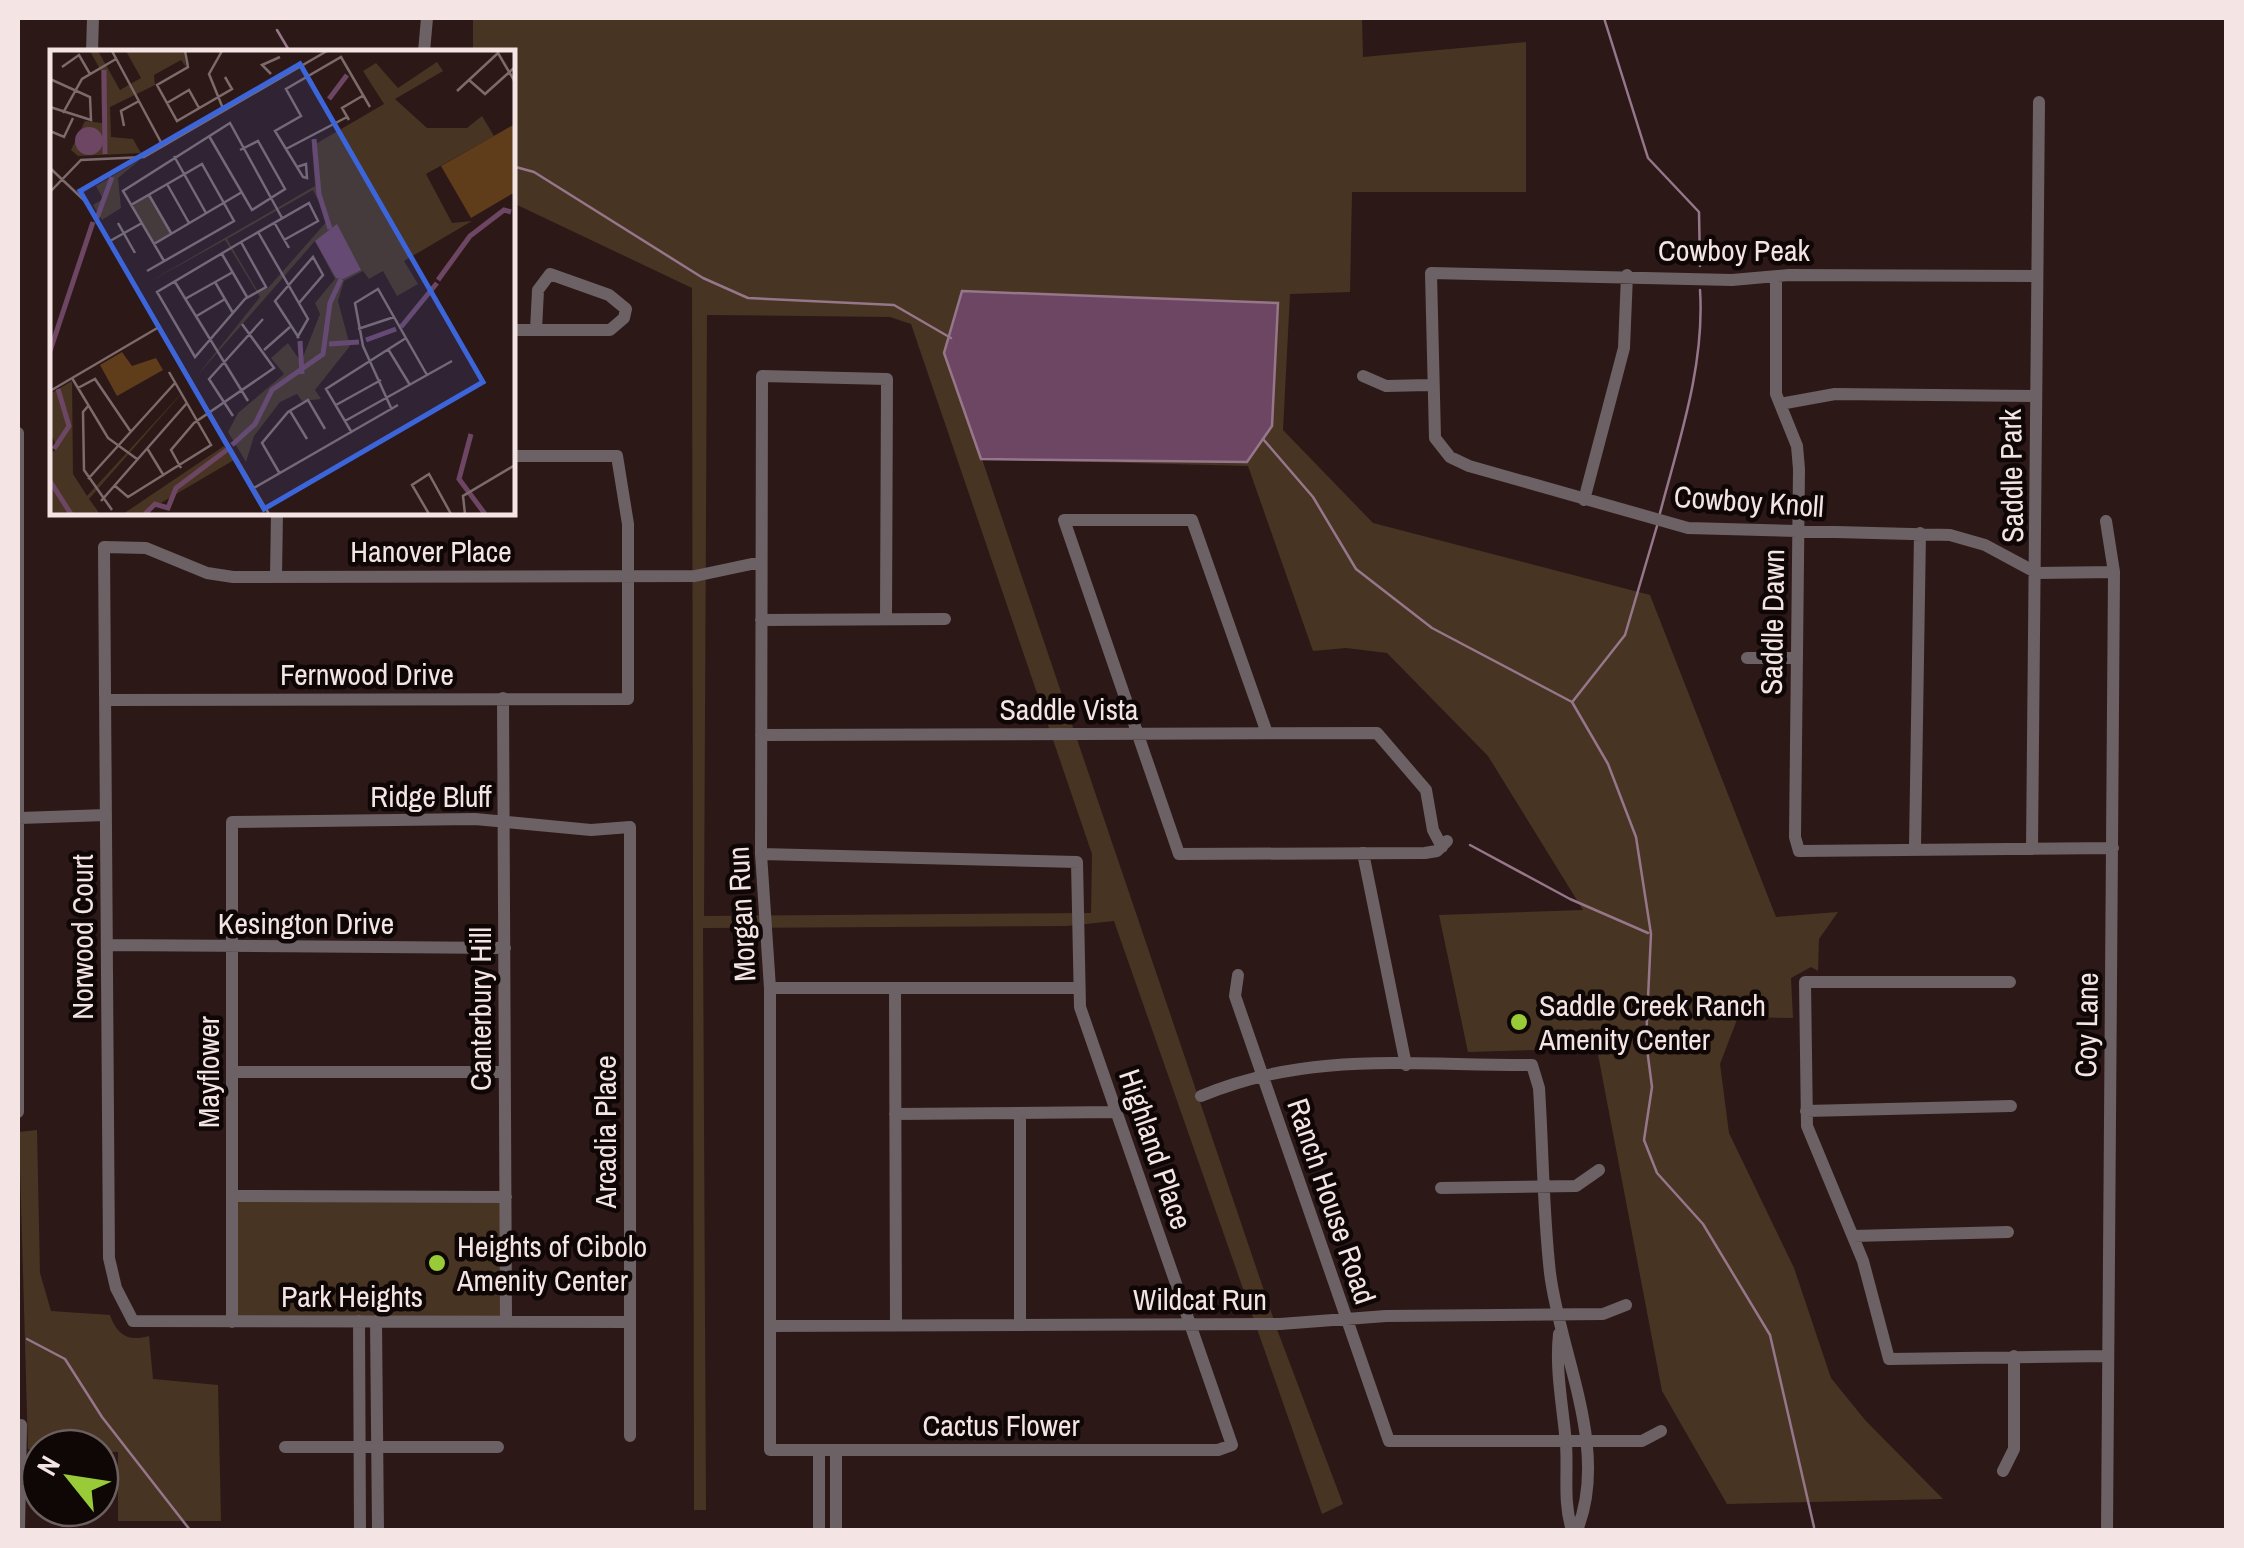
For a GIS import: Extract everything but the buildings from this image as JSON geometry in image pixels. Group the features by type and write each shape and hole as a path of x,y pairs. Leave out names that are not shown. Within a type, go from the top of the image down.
{"street":[{"path":"92,18 92,50"},
{"path":"424,50 427,18"},
{"name":"Saddle Park","path":"2032,849 2040,102"},
{"name":"Cowboy Peak","path":"1431,273 1732,280 2036,276"},
{"name":"Cowboy Knoll","path":"1431,273 1430,385 1434,438 1450,457 1688,528 1920,533 1985,545 2037,573 2114,572"},
{"path":"515,330 536,330 610,330 624,318 626,309 609,295 550,274 538,290 536,330"},
{"path":"1584,500 1624,348 1627,275"},
{"name":"Saddle Dawn","path":"1776,277 1775,384 1799,457 1795,838 1799,851 1916,848"},
{"name":"Morgan Run","path":"770,1450 770,988 761,854 762,376 888,378 886,619"},
{"path":"1363,376 1386,386 1430,385"},
{"path":"1780,404 1835,394 2035,396"},
{"path":"18,433 18,1112"},
{"path":"515,456 617,456 627,498 628,576"},
{"path":"276,576 278,515"},
{"path":"1266,733 1192,520 1064,520 1179,854 1363,853 1406,1065"},
{"name":"Coy Lane","path":"2106,522 2114,572 2107,1530"},
{"path":"1920,533 1916,848 2113,848"},
{"name":"Hanover Place","path":"104,547 166,553 207,574 276,576 700,576 761,562"},
{"name":"Norwood Court","path":"104,547 110,1258 116,1288 133,1322"},
{"name":"Fernwood Drive","path":"106,700 628,698 628,576"},
{"path":"761,620 945,618"},
{"path":"1747,658 1796,658"},
{"name":"Canterbury Hill","path":"503,698 506,1319"},
{"name":"Saddle Vista","path":"761,735 1377,733 1426,790 1433,830 1444,844 1425,853 1363,853"},
{"path":"20,818 106,814"},
{"name":"Ridge Bluff","path":"232,822 505,820 591,830 630,827"},
{"name":"Mayflower","path":"232,822 232,1322"},
{"name":"Arcadia Place","path":"630,827 630,1436"},
{"name":"Highland Place","path":"761,854 1077,862 1076,988 1232,1446"},
{"name":"Kesington Drive","path":"108,945 505,948"},
{"name":"Ranch House Road","path":"1238,975 1235,996 1390,1441 1566,1442"},
{"path":"2010,982 1805,982 1806,1111 1815,1151 1852,1236 1889,1358 2108,1356"},
{"path":"770,988 1076,988"},
{"path":"895,988 896,1325"},
{"path":"1201,1096 1261,1074 1311,1064 1532,1066 1540,1088 1544,1189 1557,1316 1571,1360 1584,1440 1585,1512 1575,1530"},
{"path":"232,1072 506,1072"},
{"path":"1806,1111 2010,1106"},
{"path":"895,1114 1116,1112"},
{"path":"1020,1113 1020,1324"},
{"path":"1441,1188 1576,1186 1599,1170"},
{"path":"233,1196 506,1197"},
{"path":"1852,1236 2008,1232"},
{"name":"Wildcat Run","path":"770,1326 1557,1316 1603,1314 1626,1304"},
{"name":"Park Heights","path":"133,1322 630,1322"},
{"path":"360,1322 360,1530"},
{"path":"376,1322 378,1530"},
{"path":"1560,1331 1556,1361 1566,1442 1566,1511 1575,1530"},
{"path":"2003,1471 2014,1449 2014,1356"},
{"path":"20,1530 21,1424"},
{"path":"1566,1442 1642,1441 1661,1431"},
{"name":"Cactus Flower","path":"770,1450 1218,1450 1232,1446"},
{"path":"285,1447 498,1447"},
{"path":"819,1450 820,1530"},
{"path":"836,1450 836,1530"}],"shaded area":[{"path":"473,18 1362,18 1363,57 1526,42 1526,192 1352,192 1350,292 1290,294 1283,430 1373,523 1650,595 1776,917 1838,912 1819,939 1818,971 1811,967 1791,978 1793,1018 1738,1017 1720,1064 1729,1133 1794,1268 1831,1378 1865,1420 1943,1499 1727,1504 1662,1391 1593,1028 1538,1041 1535,1050 1468,1052 1439,915 1583,910 1488,756 1387,653 1346,648 1313,651 1248,466 982,459 1278,1332 1343,1504 1322,1514 1114,921 1067,926 703,928 706,1510 694,1510 692,288 515,204 515,50 473,50","holes":["707,315 890,317 911,324 1092,854 1091,913 704,916"]},
{"path":"962,291 1278,303 1272,426 1247,462 981,459 944,353"},
{"path":"37,1130 40,1273 51,1311 110,1315 124,1335 149,1336 153,1379 218,1385 221,1521 120,1521 120,1428 27,1428 19,1132"},
{"path":"233,1196 506,1197 506,1319 232,1322"}],"waterway":[{"path":"1604,18 1648,158 1699,212 1700,266"},
{"path":"277,30 289,50"},
{"path":"515,167 534,172 703,278 748,298 894,305 951,338"},
{"path":"1660,513 1695,375 1700,290"},
{"path":"1263,439 1313,497 1356,569 1432,628 1572,702 1608,764 1636,837 1651,934 1646,1041 1652,1087 1644,1140 1657,1173 1703,1224 1770,1335 1814,1527"},
{"path":"1573,701 1625,635 1657,526"},
{"path":"1470,845 1570,899 1648,933"},
{"path":"27,1339 65,1359 102,1417 190,1530"}],"place":[{"name":"Saddle Creek Ranch Amenity Center","path":"1519,1022"},
{"name":"Heights of Cibolo Amenity Center","path":"437,1263"}]}
